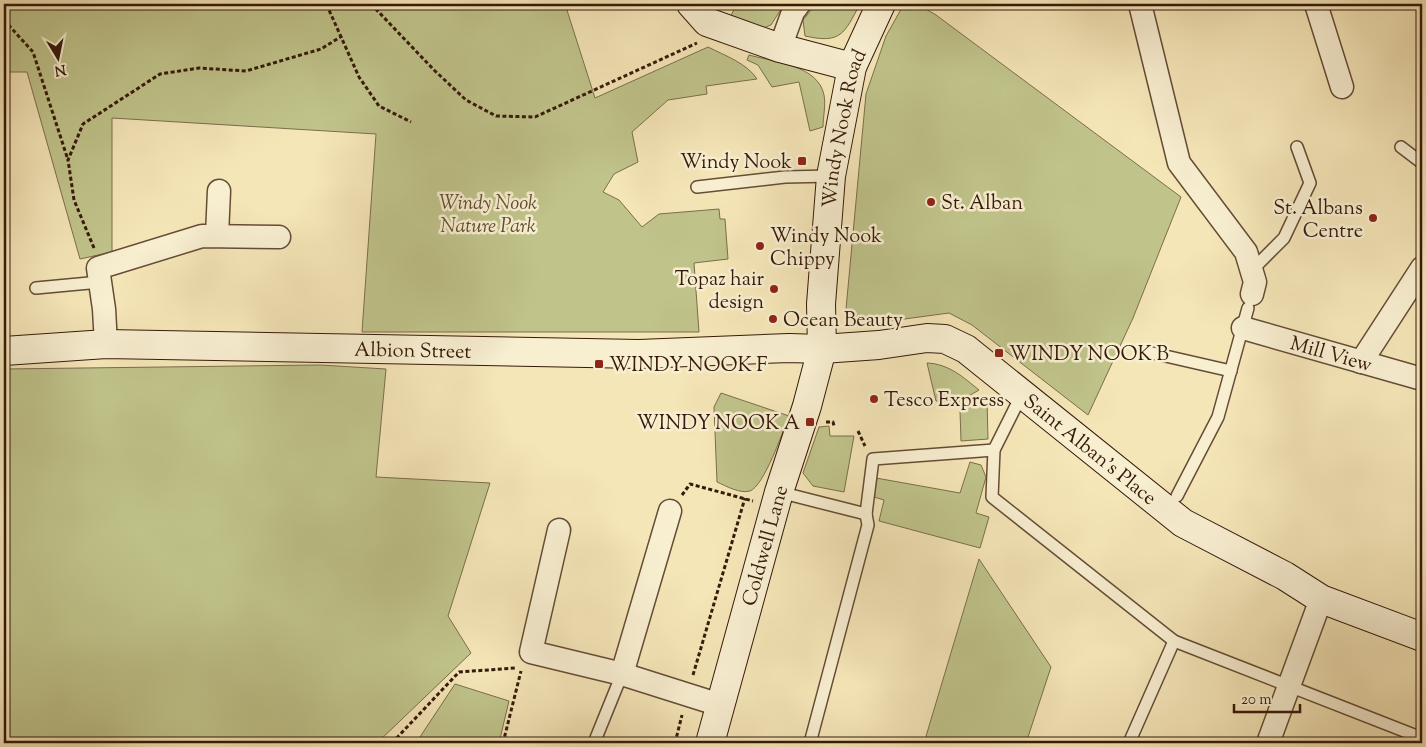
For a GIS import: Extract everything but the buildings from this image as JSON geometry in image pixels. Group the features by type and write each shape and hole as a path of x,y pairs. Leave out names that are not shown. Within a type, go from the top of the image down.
{"street":[{"path":"691,4 707,22 780,48 852,67"},
{"path":"780,48 793,12 799,4"},
{"name":"Windy Nook Road","path":"822,349 821,304 831,176 852,67 882,4"},
{"path":"1140,4 1179,163 1246,252 1255,282 1247,310"},
{"path":"1316,4 1342,88"},
{"path":"217,235 219,191"},
{"path":"106,344 99,275 202,236 278,237"},
{"path":"1361,362 1422,268"},
{"name":"Mill View","path":"1247,310 1361,362 1422,379"},
{"name":"Saint Alban's Place","path":"822,349 879,345 927,338 945,340 966,349 1183,523 1285,576 1321,599 1422,638"},
{"name":"Albion Street","path":"4,351 106,344 639,354 789,348 822,349"},
{"name":"Coldwell Lane","path":"710,743 777,500 807,406 822,349"},
{"path":"622,674 670,511"},
{"path":"559,530 531,652 622,674 720,705"},
{"path":"1268,743 1321,599"}],"lane":[{"path":"1252,270 1284,238 1310,183 1297,147"},
{"path":"1401,147 1422,162"},
{"path":"697,187 786,177 831,176"},
{"path":"36,288 99,275"},
{"path":"1177,496 1218,417 1247,310"},
{"path":"1148,352 1231,371"},
{"path":"1022,394 994,450 992,497 1174,641 1422,738"},
{"path":"810,743 868,525 866,514 873,459 994,450"},
{"path":"777,500 866,514"},
{"path":"1129,743 1174,641"},
{"path":"594,743 622,674"}],"path":[{"path":"328,4 359,77 379,106 411,122"},
{"path":"371,4 434,70 466,100 496,116 535,117 698,42"},
{"path":"4,20 34,52 68,160 74,200 95,251 99,275"},
{"path":"68,160 83,124 160,74 199,68 246,71 321,50 342,36"},
{"path":"670,511 690,484 745,498 777,500"},
{"path":"675,743 745,498"},
{"path":"392,743 459,672 521,667 504,743"}],"green space":[{"name":"Windy Nook Nature Park","path":"4,4 565,4 595,98 708,47 742,64 757,79 706,86 707,94 668,100 632,132 638,162 614,174 603,192 619,200 642,227 659,214 719,209 720,219 725,219 728,259 694,263 699,332 362,332 376,134 112,118 112,252 80,259 27,72 4,72"},
{"path":"737,4 783,6 771,25 759,30 729,19"},
{"path":"816,4 860,4 845,29 840,34 827,39 805,36 803,20"},
{"path":"904,4 917,4 936,15 1181,197 1133,318 1088,415 972,325 949,313 860,325 846,309 866,94 886,36"},
{"path":"749,55 794,66 813,77 820,85 824,95 823,127 810,131 799,82 772,87 758,65 747,60"},
{"path":"927,363 949,369 979,390 953,405 953,401 936,401"},
{"path":"320,365 386,369 376,477 490,483 448,616 471,653 377,743 302,743 295,737 287,743 4,743 4,369"},
{"path":"721,393 789,416 767,469 755,487 750,491 738,491 717,482 714,407"},
{"path":"987,399 988,439 961,441 960,411"},
{"path":"829,426 830,436 854,436 844,492 813,486 803,473 819,427"},
{"path":"970,462 981,465 986,477 976,513 989,517 980,548 879,521 884,500 874,497 876,478 960,493"},
{"path":"979,559 1051,667 1026,743 924,743"},
{"path":"455,684 509,701 499,743 416,743"}],"place":[{"name":"Windy Nook","path":"802,161"},
{"name":"St. Alban","path":"931,202"},
{"name":"St. Albans Centre","path":"1373,218"},
{"name":"Windy Nook Chippy","path":"760,246"},
{"name":"Topaz hair design","path":"774,289"},
{"name":"Ocean Beauty","path":"773,319"},
{"name":"WINDY NOOK B","path":"999,353"},
{"name":"WINDY NOOK F","path":"599,364"},
{"name":"Tesco Express","path":"874,399"},
{"name":"WINDY NOOK A","path":"810,422"}]}
